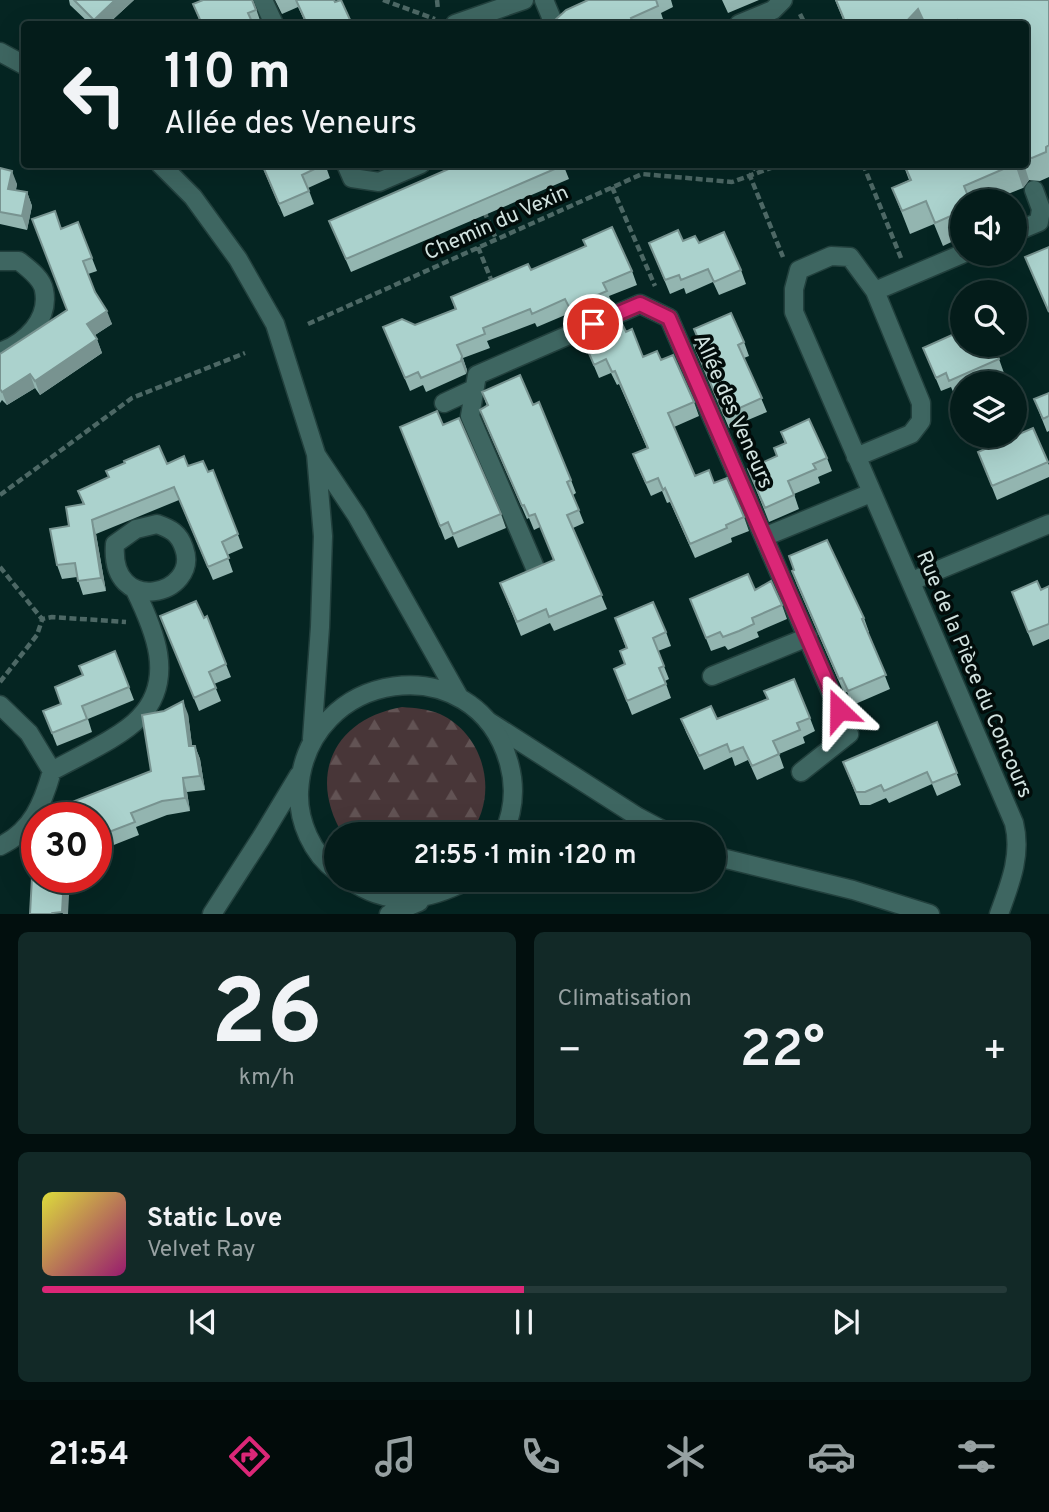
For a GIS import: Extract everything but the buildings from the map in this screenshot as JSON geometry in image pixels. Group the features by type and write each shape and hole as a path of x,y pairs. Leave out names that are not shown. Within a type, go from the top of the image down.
{"street":[{"path":"263,0 273,21"},
{"path":"454,21 524,0"},
{"path":"544,0 553,21"},
{"path":"746,21 773,10 783,0"},
{"path":"0,52 21,63"},
{"path":"164,168 193,197 231,249 275,324 316,454 323,536 312,739 301,772 212,914"},
{"path":"348,168 352,178 379,182 412,168"},
{"path":"1027,227 1039,222 1041,209 1034,190"},
{"path":"797,279 799,270 831,256 850,257 875,291 921,403 921,421 911,434 856,457"},
{"path":"875,291 950,259"},
{"path":"0,261 19,261 33,272 44,288 44,306 38,324 29,336 0,352"},
{"name":"Rue de la Pièce du Concours","path":"797,279 794,312 871,493 912,581 1017,835 1014,870 999,914"},
{"path":"536,570 470,416 477,375 640,304 654,310"},
{"name":"Allée des Veneurs","path":"654,310 669,318 849,734 801,772"},
{"path":"444,403 474,389"},
{"path":"316,454 357,516 459,697"},
{"path":"764,537 871,493"},
{"path":"0,846 15,839 32,820 44,799 52,771 121,731 141,716 156,690 160,656 151,624 135,590 119,576 113,559 115,544 136,530 158,524 174,530 183,543 188,558 185,571 172,584 155,592 135,590"},
{"path":"912,581 1049,524"},
{"path":"712,676 807,637"},
{"path":"312,739 338,709 377,688 401,684 437,688 459,697 488,721 647,822"},
{"path":"0,705 29,733 52,771"},
{"path":"488,721 505,746 514,780 510,822"},
{"path":"301,772 299,802 308,837 324,861"},
{"path":"726,860 853,890 930,914"},
{"path":"369,892 403,900 432,897"},
{"path":"389,914 443,892"}],"path":[{"path":"383,0 441,21"},
{"path":"754,168 750,176 782,255 797,279"},
{"name":"Chemin du Vexin","path":"308,324 642,174 733,182 771,168"},
{"path":"865,168 909,276"},
{"path":"612,187 656,287 654,310"},
{"path":"481,202 496,239"},
{"path":"478,247 493,283"},
{"path":"0,495 132,398 245,353"},
{"path":"0,567 42,619"},
{"path":"42,619 52,617 151,624"},
{"path":"0,682 37,635 42,619"}],"green space":[{"path":"402,707 426,710 440,714 468,736 483,768 485,785 484,803 476,822 336,822 327,791 328,771 334,753 344,737 378,713"}],"route":[{"path":"593,324 640,304 669,318 839,710"}]}
